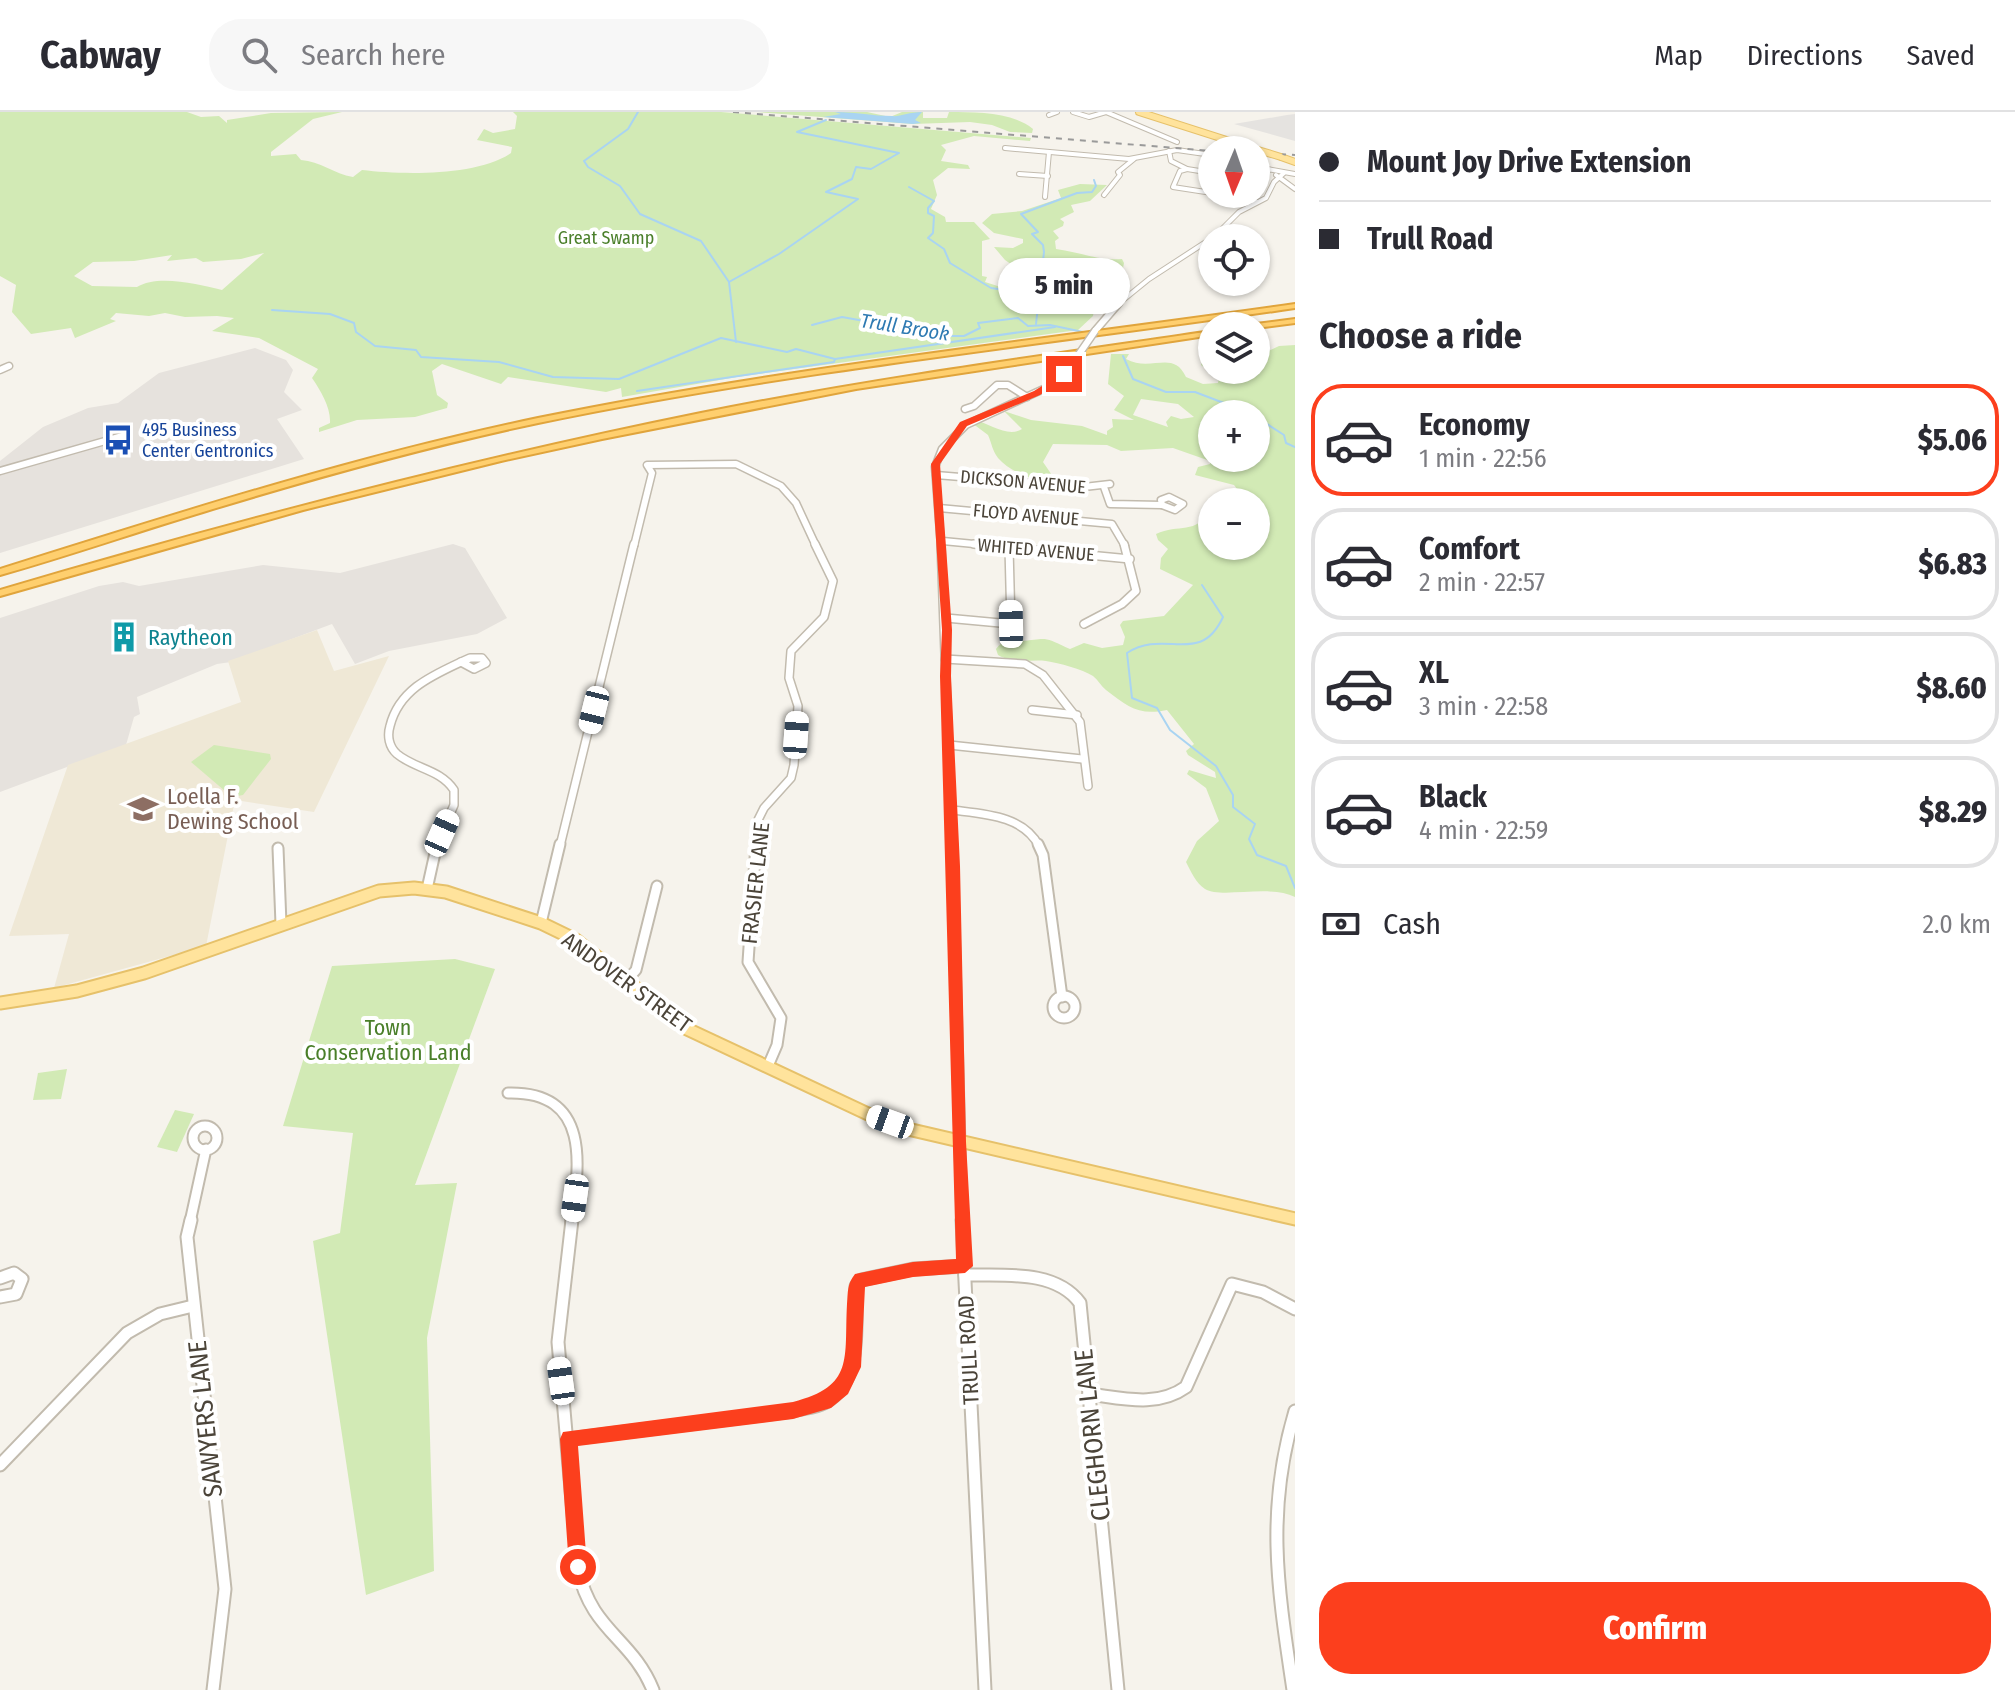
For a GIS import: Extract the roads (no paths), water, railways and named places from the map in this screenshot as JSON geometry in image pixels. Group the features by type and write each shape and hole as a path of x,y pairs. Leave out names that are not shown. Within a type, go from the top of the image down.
{"highway":[{"path":"0,572 297,480 551,418 724,388 1295,306"},
{"path":"1270,324 1295,321"},
{"path":"0,593 269,516 573,442 862,386 1198,335"}],"main road":[{"path":"1139,112 1214,136"},
{"path":"1270,154 1295,162"},
{"name":"ANDOVER STREET","path":"0,1003 77,991 130,977 379,891 427,889 465,896 541,923 576,940 687,1029 868,1114 958,1142 1295,1219"}],"street":[{"path":"1049,115 1057,112"},
{"path":"1073,112 1089,117 1106,112 1177,142"},
{"path":"1005,148 1135,158 1169,151 1198,154"},
{"path":"1169,151 1169,160 1198,173"},
{"path":"1045,197 1049,152"},
{"path":"1104,195 1120,175 1118,172 1135,158"},
{"path":"1187,169 1180,171 1173,187 1198,191"},
{"path":"1270,170 1295,174"},
{"path":"1270,170 1295,189"},
{"name":"TRULL ROAD","path":"1270,194 1278,177 1284,173"},
{"path":"1019,174 1048,176"},
{"name":"TRULL ROAD","path":"1229,224 1239,211 1246,208"},
{"name":"TRULL ROAD","path":"985,1690 958,1142 952,810 943,541 937,460 961,426 1027,397 1060,378 1115,305 1198,247"},
{"path":"0,370 9,366"},
{"path":"965,409 974,406 997,385 1008,385 1027,397"},
{"path":"0,471 126,435"},
{"name":"FRASIER LANE","path":"541,923 652,473 647,465 730,463 781,486 796,503 833,581 824,617 791,651 789,678 798,706 793,771 785,786 764,808 756,833 748,962 781,1018 777,1045 768,1066"},
{"name":"DICKSON AVENUE","path":"936,475 1107,486 1110,504 1162,505"},
{"name":"FLOYD AVENUE","path":"939,508 1112,524 1130,559"},
{"name":"WHITED AVENUE","path":"943,541 1130,559"},
{"path":"946,618 1011,624 1009,548"},
{"path":"1084,624 1134,596 1136,586 1130,559"},
{"path":"945,659 1028,665 1043,675 1077,715 1088,786"},
{"path":"427,889 437,843 454,805 454,790 444,778 396,753 389,743 388,731 398,704 411,687 461,662"},
{"path":"1032,710 1077,715"},
{"path":"949,745 1082,759"},
{"path":"952,810 1013,821 1036,840 1043,855 1062,997"},
{"path":"278,848 281,924"},
{"path":"626,981 636,970 657,886"},
{"path":"508,1093 537,1094 549,1101 573,1128 578,1146 579,1168 557,1352 569,1439 582,1590 591,1614 623,1644 649,1677 653,1690"},
{"name":"SAWYERS LANE","path":"206,1149 187,1237 225,1589 213,1690"},
{"name":"CLEGHORN LANE","path":"569,1439 793,1411 825,1402 842,1388 852,1367 856,1286 861,1280 913,1269 965,1270 1046,1280 1069,1289 1080,1303 1118,1690"},
{"path":"0,1297 14,1295 22,1283 17,1274 1,1272"},
{"path":"1089,1394 1156,1401 1175,1398 1186,1387 1232,1284 1263,1292 1295,1309"},
{"path":"0,1465 127,1333 143,1321 193,1306"},
{"path":"1293,1690 1278,1580 1273,1513 1281,1454 1295,1411"}],"water":[{"path":"835,112 895,116 922,112 915,120 921,123 913,124 823,117 841,114"}],"waterway":[{"path":"638,112 628,129 584,161 588,167 620,186 640,214 701,241 729,282"},
{"path":"729,282 779,254 858,199 826,192 852,179 856,167 871,169 899,153 797,132 826,120"},
{"path":"1036,324 1044,252 1043,245 1032,234 1038,232 1021,214 1077,193 1092,192 1096,186 1094,180"},
{"path":"909,187 934,201 928,208 928,213 934,216 933,233 928,238 944,249 950,263 991,288 1037,295"},
{"path":"729,282 736,341"},
{"path":"272,310 330,314 354,323 356,332 375,346 416,350 421,357 499,362 553,377 619,379 721,338 736,341"},
{"name":"Trull Brook","path":"812,325 842,317 948,336 964,336 980,328 978,323 1018,318 1028,326 1050,325 1083,332"},
{"path":"835,359 1055,327"},
{"path":"736,341 787,352 796,349 835,359"},
{"path":"1123,356 1133,379 1166,392 1195,392 1216,400"},
{"path":"637,391 834,362 835,359"},
{"name":"Trull Brook","path":"1270,426 1284,435 1286,443 1295,447"},
{"path":"1202,585 1223,617 1214,632 1193,644 1155,644 1127,653 1132,698 1157,708 1170,730 1216,766 1233,795 1233,807 1255,824 1249,839 1257,855 1286,866 1295,888"}],"railway":[{"path":"733,112 1198,150"},
{"path":"1270,154 1295,155"}],"place":[{"name":"495 Business Center Gentronics","path":"118,440"},
{"name":"Raytheon","path":"124,637"},
{"name":"Loella F. Dewing School","path":"143,809"}],"park label":[{"name":"Great Swamp","path":"606,238"},
{"name":"Town Conservation Land","path":"388,1040"}]}
